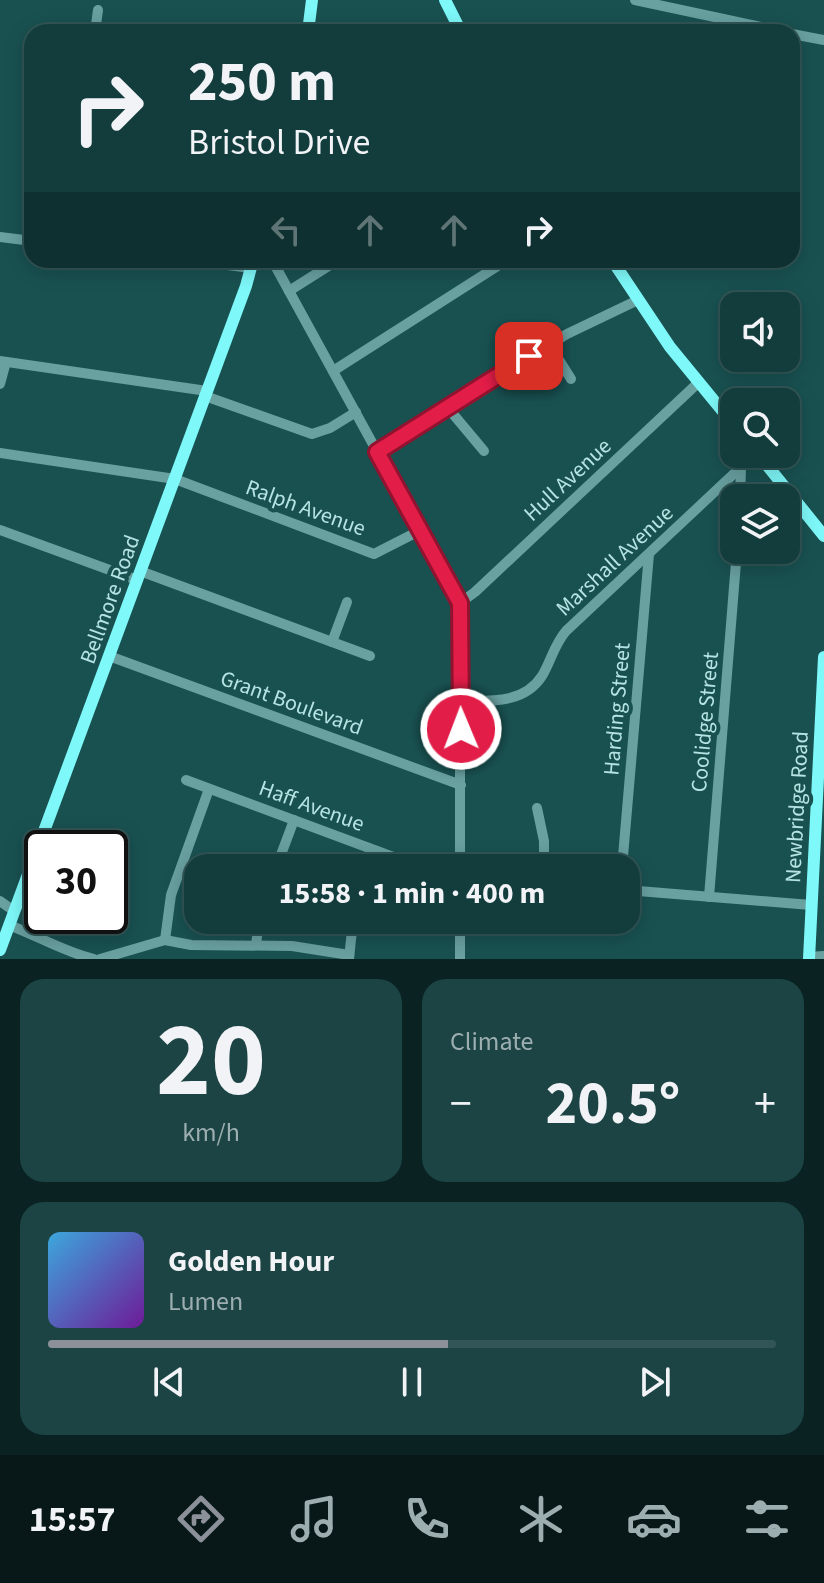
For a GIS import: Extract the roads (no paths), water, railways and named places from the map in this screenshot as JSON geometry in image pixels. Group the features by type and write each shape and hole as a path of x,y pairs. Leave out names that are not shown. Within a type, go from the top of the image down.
{"main road":[{"path":"309,24 312,0"},
{"path":"445,0 457,24"},
{"name":"Bellmore Road","path":"0,950 251,268"},
{"path":"617,268 670,347 720,408"},
{"path":"768,468 824,536"},
{"name":"Newbridge Road","path":"809,958 824,657"}],"street":[{"path":"635,0 748,24"},
{"path":"96,24 98,10"},
{"path":"800,36 824,40"},
{"path":"0,237 24,240"},
{"path":"276,268 460,603 460,854"},
{"path":"289,291 325,268"},
{"path":"333,371 494,268"},
{"path":"377,452 549,344 638,300"},
{"path":"549,344 571,379"},
{"path":"0,384 3,361 206,393 312,434 330,428 356,412"},
{"name":"Hull Avenue","path":"460,603 699,382"},
{"path":"448,408 484,451"},
{"name":"Ralph Avenue","path":"0,453 175,479 374,554 421,530"},
{"path":"740,484 741,468"},
{"name":"Marshall Avenue","path":"461,701 504,700 527,691 542,675 566,631 741,468"},
{"path":"0,530 370,656"},
{"name":"Harding Street","path":"623,854 649,554"},
{"name":"Coolidge Street","path":"709,897 736,564"},
{"path":"332,642 347,602"},
{"name":"Grant Boulevard","path":"109,656 461,785"},
{"name":"Haff Avenue","path":"186,780 384,854"},
{"path":"165,940 171,895 209,789"},
{"path":"537,808 544,854"},
{"path":"281,854 294,820"},
{"path":"640,891 811,905"},
{"path":"0,901 14,911"},
{"path":"9,925 68,951 97,959 165,940 191,945 292,946 349,957 351,934"},
{"path":"256,945 257,934"},
{"path":"460,934 460,959"},
{"path":"190,959 191,945"},
{"path":"809,958 824,956"}]}
